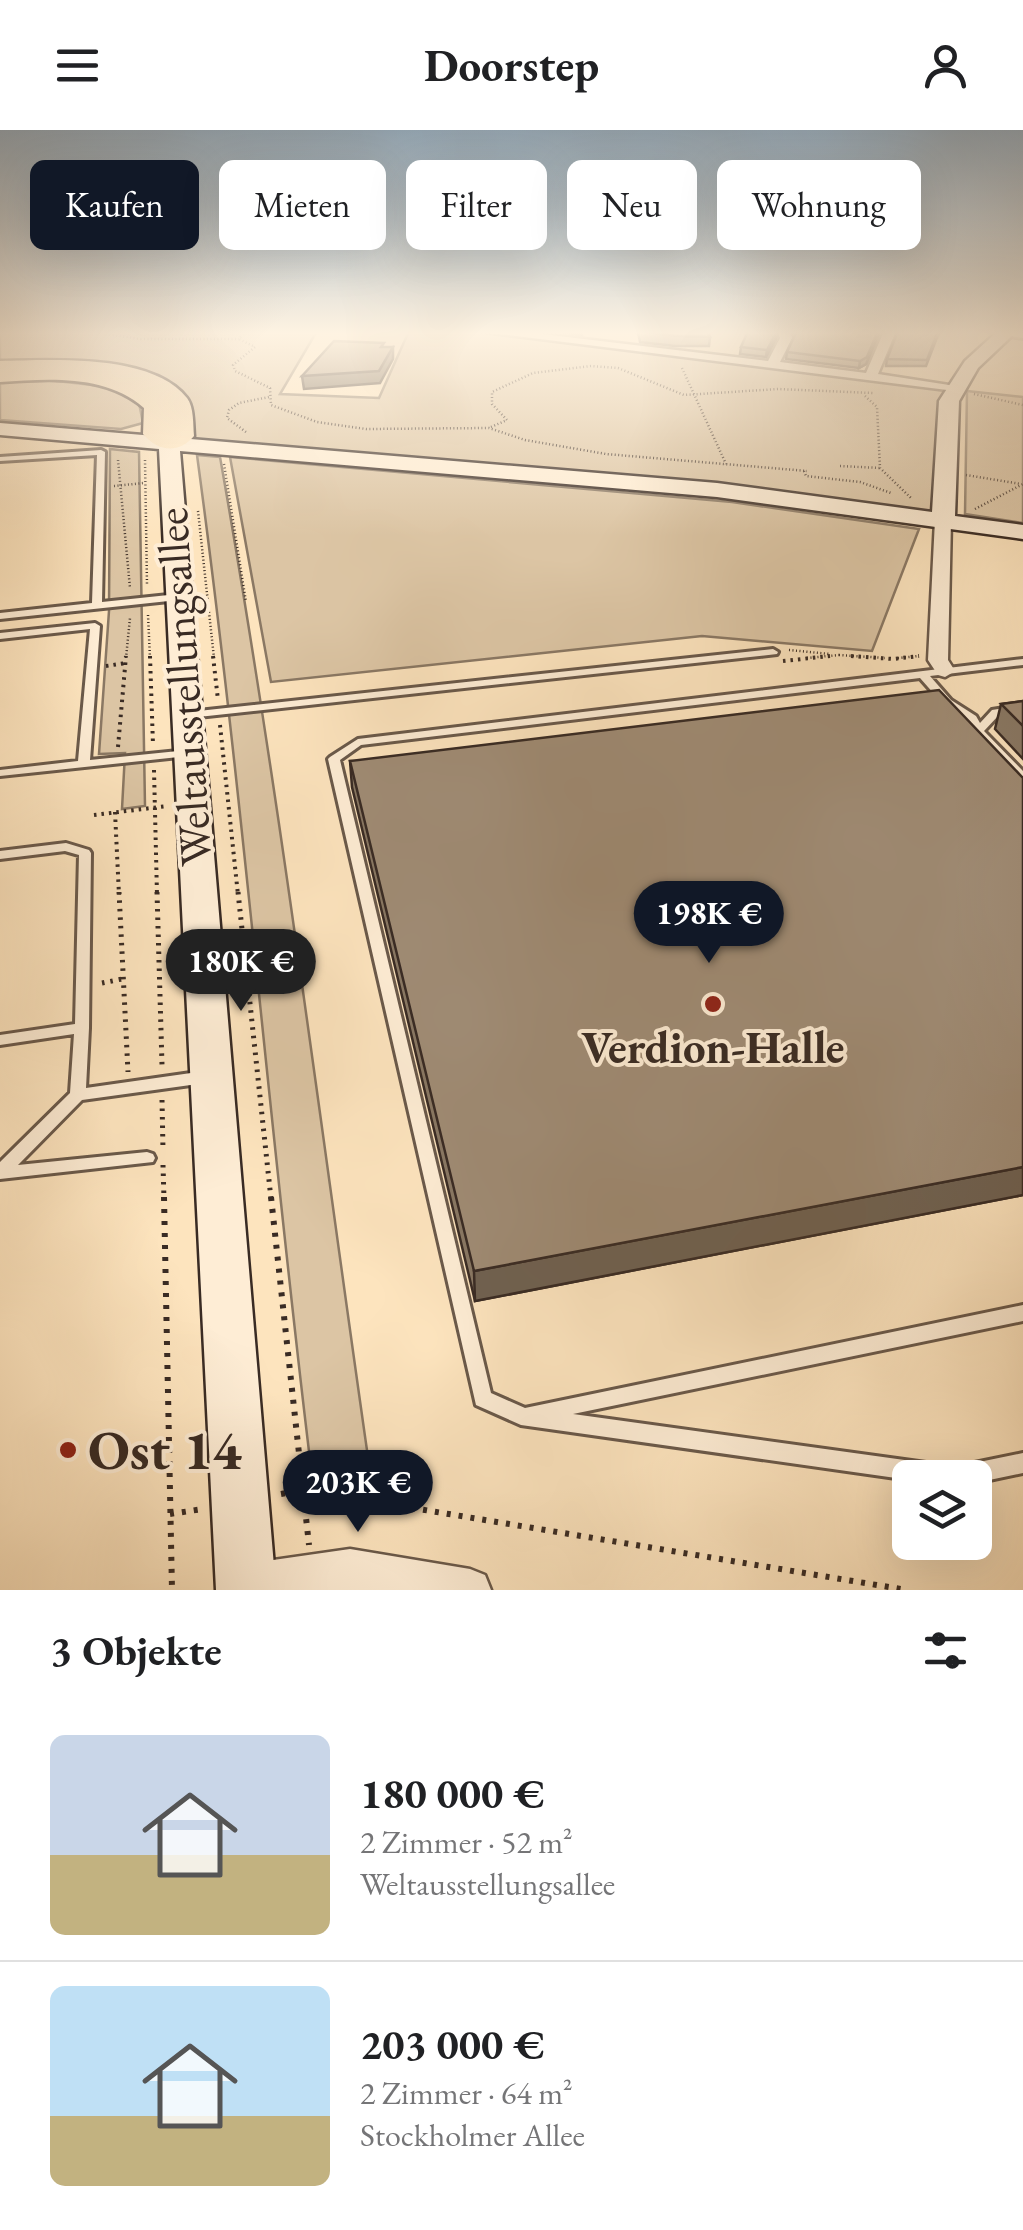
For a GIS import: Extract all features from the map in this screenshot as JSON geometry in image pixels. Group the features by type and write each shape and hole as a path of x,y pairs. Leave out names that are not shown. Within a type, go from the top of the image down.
{"highway":[{"path":"147,399 157,406 152,450"}],"main road":[{"path":"943,520 950,399"},
{"path":"0,430 152,450 717,490 1023,532"},
{"name":"Weltausstellungsallee","path":"152,450 163,598 186,735 173,806 210,1076 246,1588"}],"street":[{"path":"942,663 943,520"},
{"path":"246,1588 350,1570 470,1590"}],"lane":[{"path":"0,459 102,452 97,606"},
{"path":"0,616 163,598"},
{"path":"0,636 95,626 84,763"},
{"path":"0,773 84,763 186,735 773,652"},
{"path":"1023,662 942,663 922,674 358,742 334,759 484,1399 521,1416 955,1477 1023,1463"},
{"path":"922,674 947,702 972,718 978,731 1023,778"},
{"path":"978,731 996,712 1023,708"},
{"path":"0,855 66,847 84,852 78,1095"},
{"path":"0,1040 82,1028"},
{"path":"0,1172 78,1095 210,1076"},
{"path":"0,1172 146,1158"},
{"path":"521,1416 1023,1312"}],"path":[{"path":"251,436 227,418 229,410 261,399"},
{"path":"270,399 270,405 281,411 317,422 402,431 489,428 525,440 606,454 806,471 806,476 860,482 910,503"},
{"path":"489,428 507,420 492,399"},
{"path":"694,399 726,464"},
{"path":"869,399 877,407 880,468 888,480 917,502"},
{"path":"101,463 152,450 144,483 304,1490 312,1576"},
{"path":"222,454 246,602"},
{"path":"840,466 880,468"},
{"path":"962,474 992,482 1023,484"},
{"path":"100,488 144,483"},
{"path":"974,509 1023,484"},
{"path":"172,1590 162,1083 173,806 186,735 197,498"},
{"path":"773,652 770,648 942,663"},
{"path":"94,815 173,806"},
{"path":"115,812 129,1088"},
{"path":"170,1514 304,1490 908,1590"}],"shaded area":[{"path":"0,399 132,399 139,403 143,423 121,429 0,420"},
{"path":"169,399 954,399 943,520 782,498 169,442"},
{"path":"967,399 1023,399 1023,523 965,514"},
{"path":"110,449 139,452 145,806 122,809 125,753 99,754 109,611"},
{"path":"197,455 220,457 242,586 373,1492 312,1476"},
{"path":"230,457 732,502 919,529 872,651 702,636 271,682"}],"building":[{"name":"Verdion-Halle","path":"939,690 1023,778 1023,1167 474,1271 350,761"},
{"path":"1023,701 1023,726 1001,704"}],"place":[{"name":"Verdion-Halle","path":"713,1004"},
{"name":"Ost 14","path":"68,1450"}]}
